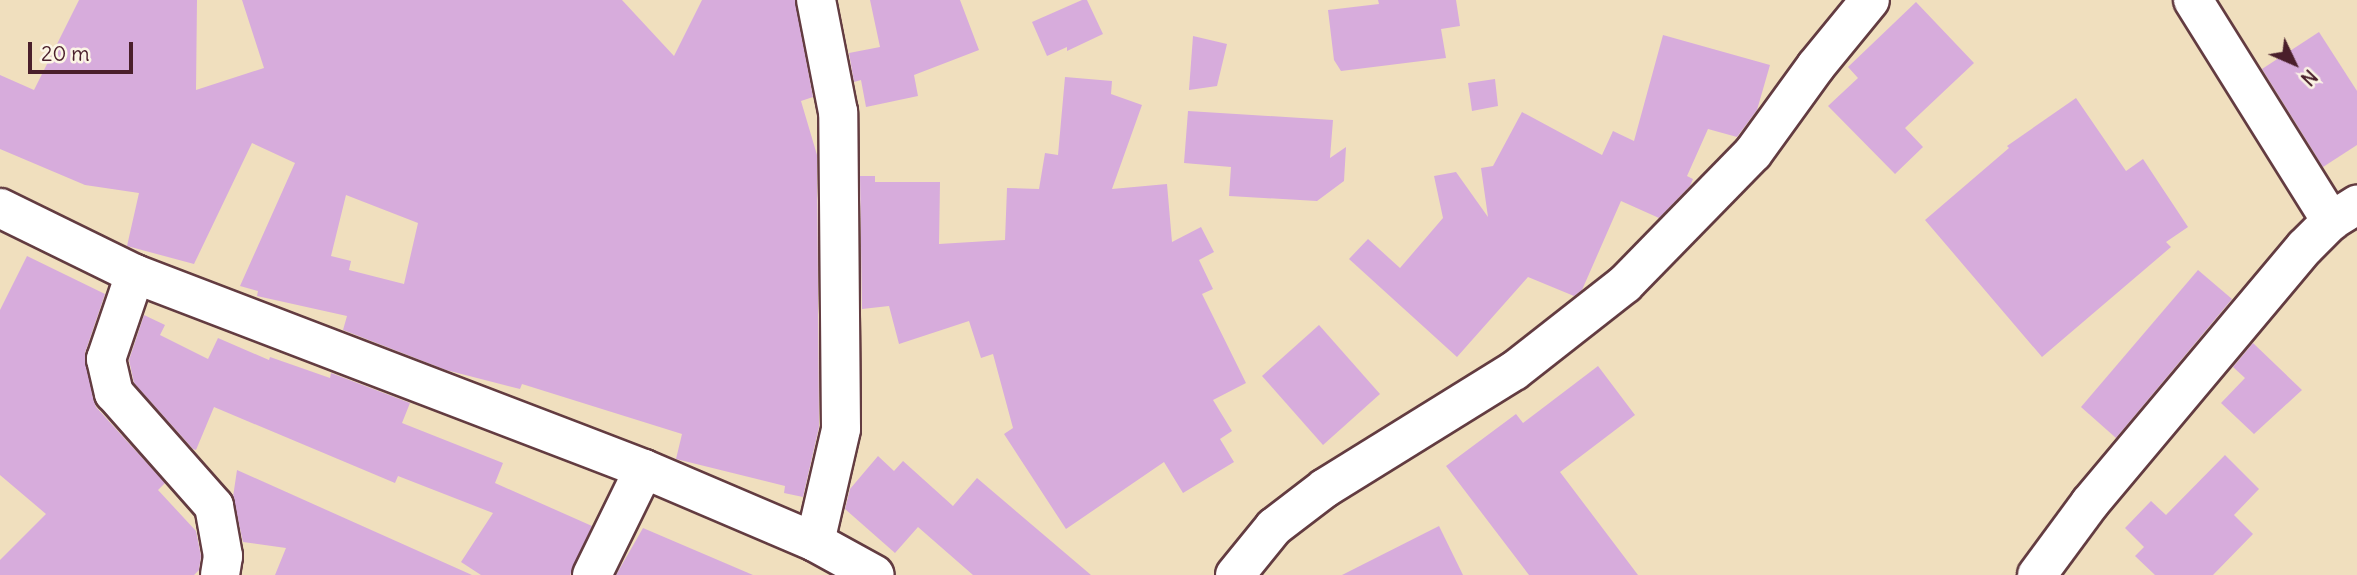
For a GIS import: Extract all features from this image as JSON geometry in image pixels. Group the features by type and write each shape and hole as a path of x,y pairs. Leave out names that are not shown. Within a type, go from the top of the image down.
{"street":[{"path":"815,542 841,429 838,112 816,0"},
{"path":"1235,575 1274,527 1325,488 1514,371 1625,284 1753,153 1816,66 1870,0"},
{"path":"2037,575 2090,503 2344,213 2270,128 2193,0"},
{"path":"0,208 135,274 644,470 815,542 876,575"},
{"path":"135,274 106,359 114,393 214,506 223,556 220,575"},
{"path":"592,575 644,470"}],"building":[{"path":"79,0 197,0 196,90 264,68 242,0 622,0 674,56 702,0 795,0 813,97 801,101 817,155 819,427 803,497 784,493 785,486 676,459 682,434 522,384 520,389 446,370 343,330 347,316 257,296 258,291 240,286 295,163 252,143 194,264 127,246 139,193 85,185 0,149 0,75 34,90","holes":["346,195 418,223 404,284 349,270 351,261 331,256"]},
{"path":"870,0 960,0 979,50 914,75 918,96 866,107 861,80 854,82 849,53 880,47"},
{"path":"1087,0 1103,34 1067,51 1067,47 1047,56 1032,22"},
{"path":"1378,0 1456,0 1460,26 1441,29 1446,58 1341,71 1334,60 1328,10 1379,4"},
{"path":"1916,2 1974,63 1905,128 1923,147 1895,174 1828,106 1858,78 1848,67"},
{"path":"2319,32 2357,91 2357,145 2323,167 2262,69"},
{"path":"1663,35 1770,65 1757,110 1737,137 1708,129 1687,176 1693,179 1690,186 1659,218 1621,201 1582,290 1574,296 1528,277 1457,357 1349,259 1368,239 1400,268 1443,218 1434,176 1456,172 1488,217 1481,168 1493,166 1522,112 1602,155 1613,131 1634,141"},
{"path":"1193,36 1227,44 1217,86 1189,90"},
{"path":"1065,77 1112,81 1111,94 1142,105 1112,189 1167,184 1172,242 1201,227 1214,252 1199,260 1213,289 1202,294 1246,383 1213,400 1232,431 1220,439 1234,462 1183,493 1164,462 1066,529 1004,434 1013,428 993,354 981,358 969,321 899,344 889,306 862,309 860,176 875,176 875,182 940,182 939,244 1005,240 1007,188 1039,189 1045,153 1058,155"},
{"path":"1495,79 1498,106 1472,111 1468,83"},
{"path":"2076,98 2126,171 2143,159 2188,227 2166,242 2171,247 2042,357 1925,220 2009,148 2007,146"},
{"path":"1188,111 1333,120 1330,158 1346,147 1344,181 1317,201 1229,196 1231,167 1184,163"},
{"path":"27,256 105,294 85,353 93,398 96,407 165,483 158,490 196,531 201,556 199,570 194,575 0,575 0,560 46,514 0,475 0,310"},
{"path":"2198,270 2232,299 2116,438 2081,407"},
{"path":"144,315 165,325 160,335 208,359 218,338 269,360 270,357 330,378 331,373 410,403 402,423 503,463 495,483 592,526 570,575 481,575 461,562 493,513 398,476 395,483 214,407 196,450 193,449 134,383 129,360"},
{"path":"1319,325 1380,394 1323,445 1262,376"},
{"path":"2253,343 2302,390 2254,434 2221,403 2245,378 2233,367"},
{"path":"1598,366 1635,415 1560,472 1638,575 1529,575 1446,466 1516,414 1523,423"},
{"path":"2225,455 2259,489 2234,515 2253,534 2213,575 2155,575 2135,556 2144,547 2125,528 2151,501 2166,515"},
{"path":"878,456 894,471 903,461 953,506 977,478 1091,575 973,575 918,527 895,553 845,509 850,489"},
{"path":"237,470 472,575 275,575 286,548 243,542 233,497"},
{"path":"1439,526 1463,575 1342,575"},
{"path":"643,528 753,575 616,575"}]}
